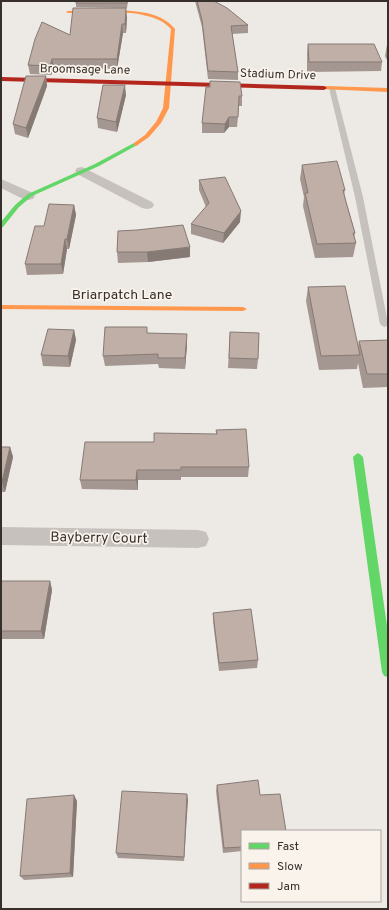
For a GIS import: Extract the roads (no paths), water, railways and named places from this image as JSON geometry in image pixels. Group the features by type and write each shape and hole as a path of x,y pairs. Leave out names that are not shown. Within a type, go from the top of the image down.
{"street":[{"path":"1,226 28,196 127,150 147,137 164,115 166,108 173,29 167,21 154,16 140,14 68,12"},
{"name":"Broomsage Lane","path":"1,79 168,83"},
{"name":"Stadium Drive","path":"168,83 388,90"},
{"path":"82,171 147,205"},
{"path":"1,183 28,196"},
{"name":"Briarpatch Lane","path":"1,307 243,309"},
{"path":"358,457 388,672"},
{"name":"Bayberry Court","path":"1,536 198,539"}],"lane":[{"path":"332,88 359,197 384,324"}]}
